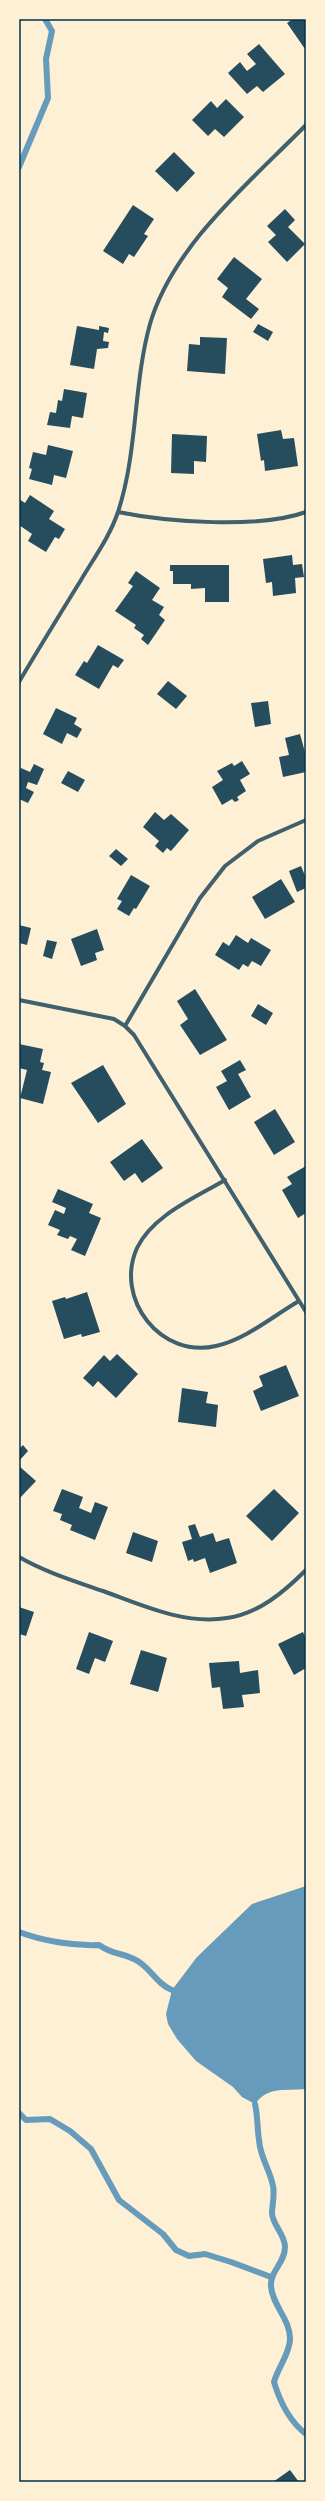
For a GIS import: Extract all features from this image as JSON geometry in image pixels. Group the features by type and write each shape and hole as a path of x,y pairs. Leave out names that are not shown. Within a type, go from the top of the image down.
{"street":[{"path":"19,682 100,549 118,512 127,469 146,345 156,305 166,284 206,227 306,125"},
{"path":"118,512 146,517 190,520 254,520 280,518 306,512"},
{"path":"126,1026 200,898 225,866 258,841 306,820"},
{"path":"19,1000 102,1016 126,1026 142,1047 306,1312"},
{"path":"225,1180 168,1215 146,1235 138,1248 130,1279 132,1293 138,1307 147,1321 161,1334 188,1347 202,1348 230,1341 299,1301"},
{"path":"19,1557 50,1573 149,1608 179,1616 204,1620 227,1618 250,1612 270,1601 306,1570"}],"water":[{"path":"306,1886 306,2089 278,2090 271,2092 260,2098 255,2104 242,2097 233,2087 196,2061 177,2039 168,2024 166,2014 172,1990 197,1957 252,1904"}],"building":[{"path":"293,19 306,19 305,49 287,23"},
{"path":"259,44 285,74 263,92 257,86 247,94 228,73 240,62 247,71 256,64 247,54"},
{"path":"226,99 244,117 224,137 215,129 208,136 192,120 211,101 217,108"},
{"path":"174,152 195,173 177,192 155,171"},
{"path":"133,205 154,219 144,234 148,236 134,257 129,254 123,264 103,251"},
{"path":"285,209 295,220 288,227 305,244 287,262 268,242 276,235 267,226"},
{"path":"234,257 262,279 246,299 259,309 251,319 222,297 228,288 217,279"},
{"path":"258,324 273,332 268,341 253,332"},
{"path":"77,326 99,330 99,326 109,328 108,333 104,332 103,341 109,342 108,348 97,349 94,369 70,365"},
{"path":"200,337 227,338 225,374 187,371 189,344 200,345"},
{"path":"64,389 87,393 83,418 72,416 70,428 47,425 50,412 56,413 58,400 62,401"},
{"path":"281,430 283,439 294,438 298,466 265,471 264,460 261,461 257,434"},
{"path":"172,434 207,436 206,462 194,461 194,474 171,473"},
{"path":"48,445 73,451 66,478 54,475 52,485 29,479 32,469 29,468 33,452 46,455"},
{"path":"30,495 54,511 49,519 65,529 59,539 55,537 46,552 28,541 32,534 19,525 19,499 25,503"},
{"path":"292,555 293,565 302,564 304,577 295,578 296,593 273,596 272,582 266,583 263,559"},
{"path":"170,565 229,565 229,602 205,602 205,588 191,589 191,584 173,584 173,571 170,571"},
{"path":"136,571 160,588 152,600 164,607 159,615 165,620 148,645 141,639 144,635 134,628 136,625 115,611 133,586 128,583"},
{"path":"98,645 124,660 118,668 113,665 99,689 75,675 84,661 87,663"},
{"path":"168,681 187,696 176,709 157,694"},
{"path":"268,701 271,724 255,727 251,703"},
{"path":"56,708 77,718 74,724 82,729 77,738 67,733 62,744 43,734"},
{"path":"300,734 306,756 306,772 283,777 279,757 289,755 285,738"},
{"path":"242,761 250,774 240,780 246,791 237,797 239,800 235,802 232,799 222,805 212,787 223,780 217,771 232,763 234,766"},
{"path":"34,764 44,769 37,785 28,782 26,788 34,792 28,803 19,799 19,773 21,768 30,772"},
{"path":"68,771 85,780 78,792 61,783"},
{"path":"155,812 164,820 171,814 189,830 171,851 167,848 163,853 155,846 159,841 143,827"},
{"path":"116,849 128,859 121,866 109,856"},
{"path":"301,866 306,878 306,888 297,892 289,871"},
{"path":"131,875 150,886 136,909 134,908 129,916 117,909 122,901 117,899"},
{"path":"281,879 295,902 265,919 252,897"},
{"path":"19,925 31,928 27,945 19,943"},
{"path":"97,929 104,950 95,953 97,960 81,966 71,939"},
{"path":"236,935 248,943 251,938 271,950 261,966 252,961 248,967 243,964 239,970 215,955 223,942 229,946"},
{"path":"47,940 57,942 52,959 43,956"},
{"path":"195,989 227,1040 200,1055 180,1025 188,1019 177,1001"},
{"path":"258,1004 273,1013 266,1025 251,1016"},
{"path":"19,1044 43,1049 40,1062 44,1063 42,1070 51,1072 43,1104 20,1098 27,1070 19,1068"},
{"path":"240,1060 246,1070 238,1074 251,1097 229,1110 216,1087 227,1081 221,1071"},
{"path":"103,1065 126,1104 98,1123 71,1083"},
{"path":"275,1109 295,1142 274,1155 254,1122"},
{"path":"142,1139 163,1168 142,1183 135,1173 124,1181 110,1162"},
{"path":"306,1166 306,1213 298,1218 282,1190 292,1184 287,1177"},
{"path":"58,1189 93,1204 89,1213 101,1218 85,1256 71,1250 77,1239 70,1236 68,1239 57,1235 60,1230 48,1225 55,1210 64,1214 66,1208 52,1202"},
{"path":"87,1292 100,1332 82,1337 81,1334 64,1339 52,1301 65,1297 66,1299"},
{"path":"117,1354 138,1374 116,1398 98,1381 93,1387 83,1378 104,1355 110,1361"},
{"path":"286,1365 299,1396 261,1411 253,1391 263,1386 259,1376"},
{"path":"182,1388 208,1392 206,1403 218,1405 216,1427 178,1422"},
{"path":"23,1445 28,1451 19,1461 19,1449"},
{"path":"19,1466 36,1481 19,1499"},
{"path":"62,1489 83,1497 79,1508 91,1513 95,1502 108,1507 95,1540 70,1530 72,1525 60,1520 62,1514 53,1511"},
{"path":"274,1489 299,1513 272,1541 246,1516"},
{"path":"195,1524 200,1537 213,1533 216,1542 229,1538 237,1563 210,1573 205,1558 194,1562 193,1559 188,1561 182,1542 192,1539 188,1526"},
{"path":"133,1532 158,1541 152,1562 126,1553"},
{"path":"19,1607 34,1612 26,1636 19,1634"},
{"path":"89,1632 113,1641 105,1662 95,1658 89,1674 76,1669"},
{"path":"303,1632 306,1639 306,1668 294,1675 278,1644"},
{"path":"141,1650 167,1658 158,1692 130,1684"},
{"path":"239,1661 240,1673 258,1670 260,1693 242,1695 244,1707 223,1709 220,1687 212,1688 209,1663"},
{"path":"290,2470 299,2482 273,2482"}],"waterway":[{"path":"19,167 48,98 46,59 52,31 45,19"},
{"path":"19,1932 58,1942 79,1945 99,1945 140,1962 162,1984 172,1990"},
{"path":"255,2104 260,2146 274,2189 272,2214 274,2222 283,2238 285,2247 283,2258 273,2276 271,2286 272,2293 288,2326 290,2340 288,2351 274,2382 286,2411 300,2429 306,2434"},
{"path":"19,2113 26,2120 50,2119 70,2131 91,2149 119,2200 163,2234 176,2250 189,2256 205,2254 271,2277"}]}
